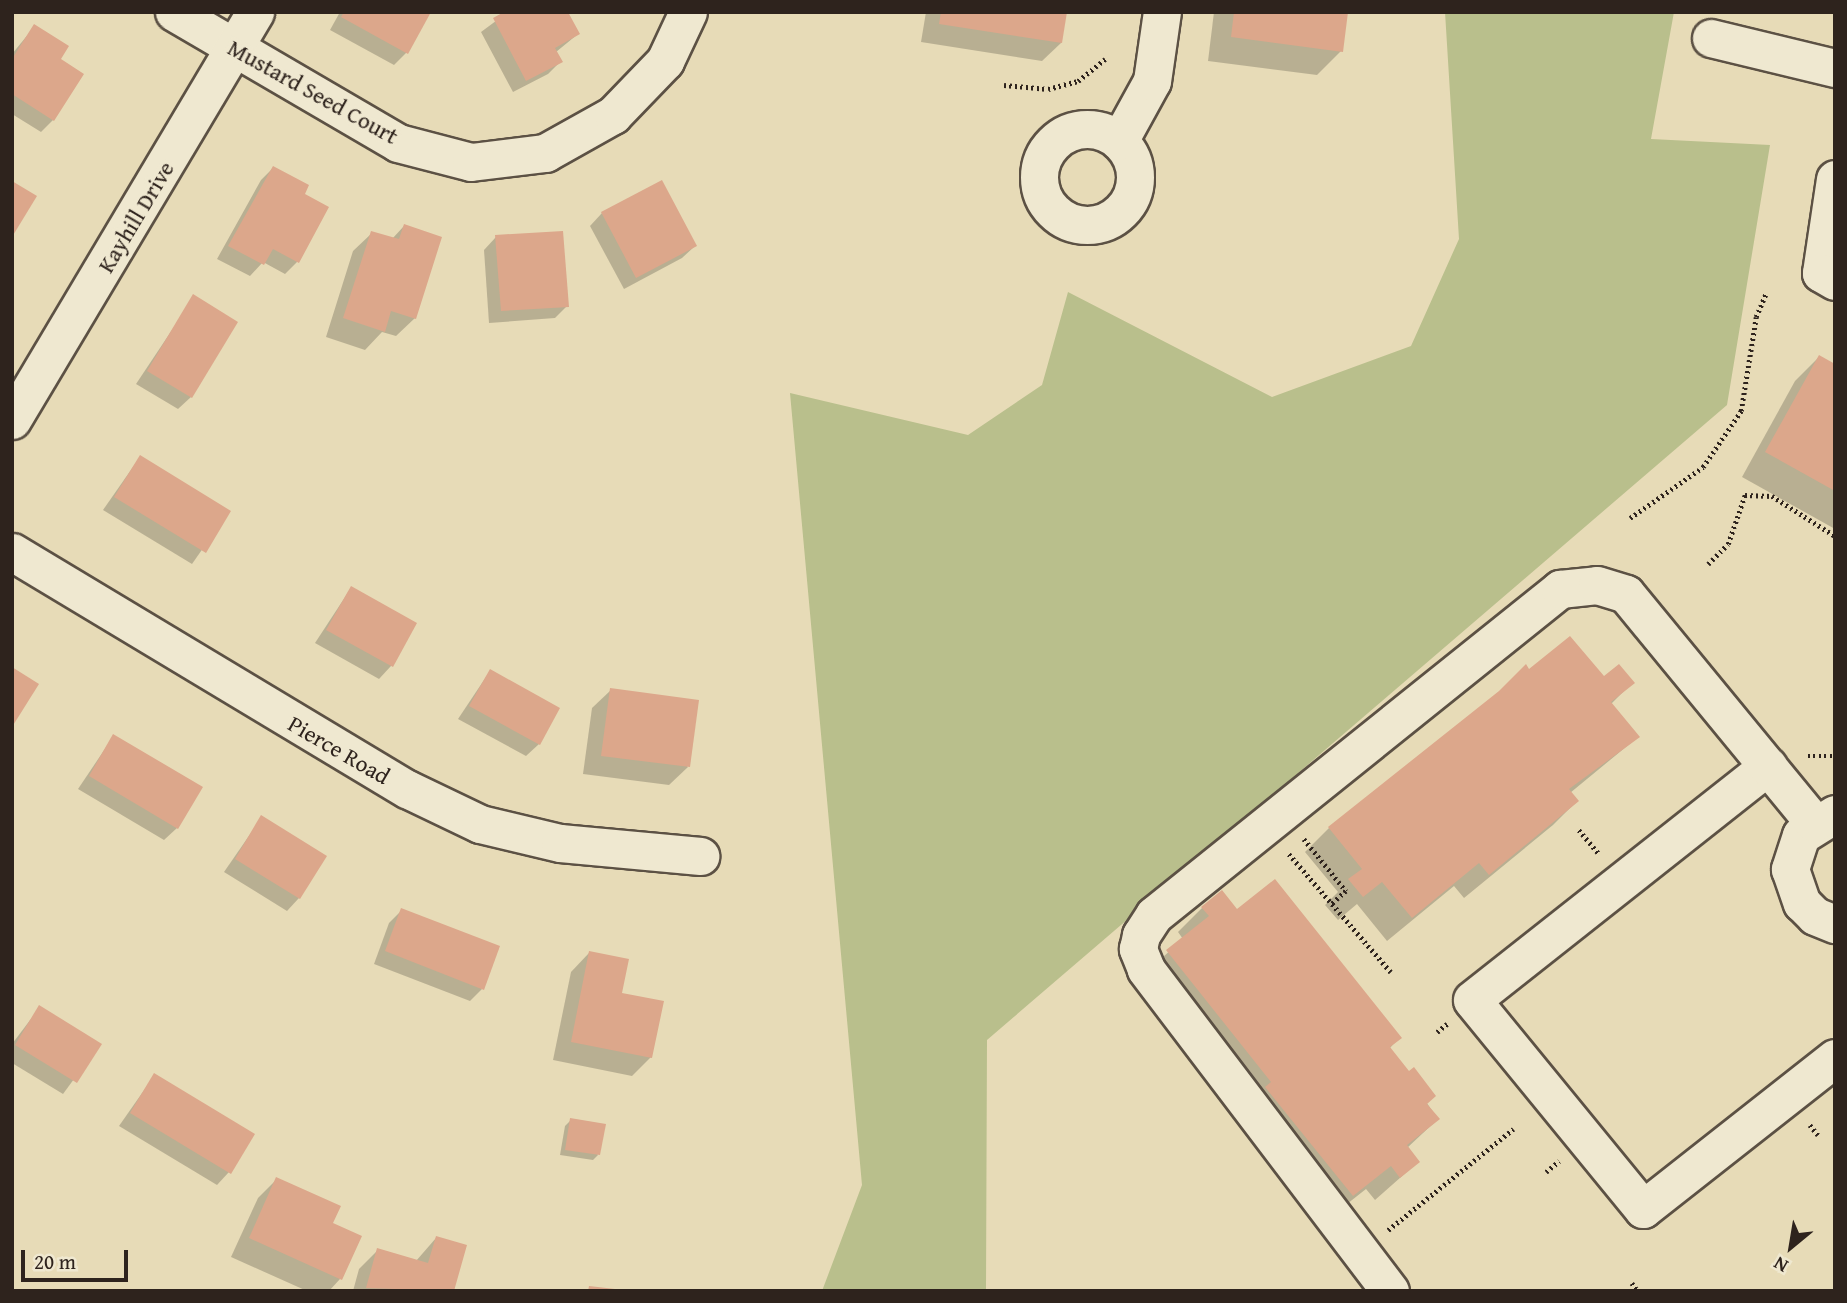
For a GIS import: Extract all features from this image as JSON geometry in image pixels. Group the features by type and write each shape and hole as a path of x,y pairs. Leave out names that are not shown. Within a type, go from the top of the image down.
{"street":[{"name":"Mustard Seed Court","path":"174,12 398,143 471,162 545,153 613,115 665,61 688,12"},
{"name":"Kayhill Drive","path":"12,420 236,49 255,12"},
{"path":"1119,141 1152,81 1162,12"},
{"path":"1711,38 1835,68"},
{"path":"1835,179 1821,273 1835,281"},
{"name":"Pierce Road","path":"12,552 407,789 480,824 561,843 700,856"},
{"path":"1391,1291 1166,1000 1138,949 1141,935 1154,915 1272,835 1560,589 1597,585 1626,594 1783,761 1825,818 1793,852 1793,887 1815,916 1835,924"},
{"path":"1783,761 1472,1000 1643,1209 1835,1058"}],"path":[{"path":"1004,85 1048,89 1078,81 1105,59"},
{"path":"1630,518 1703,467 1741,411 1756,317 1766,294"},
{"path":"1708,564 1728,544 1745,495 1772,496 1835,536"},
{"path":"1783,761 1835,756"},
{"path":"1332,904 1346,891 1296,830 1272,835 1391,972"},
{"path":"1350,1239 1371,1224 1388,1230 1513,1129"},
{"path":"1632,1283 1639,1291"}],"green space":[{"path":"1445,12 1674,12 1651,139 1770,145 1727,405 987,1040 986,1291 822,1291 862,1185 790,393 968,435 1042,385 1068,292 1272,397 1411,346 1459,239"}],"building":[{"path":"344,12 431,12 408,54 341,17"},
{"path":"504,12 568,12 580,34 555,48 563,62 526,81 493,18"},
{"path":"941,12 1067,12 1062,43 939,24"},
{"path":"1234,12 1348,12 1343,52 1231,37"},
{"path":"34,24 69,46 61,59 84,74 54,121 12,94 12,59"},
{"path":"273,166 309,185 305,194 329,207 299,263 273,249 264,265 228,246"},
{"path":"662,180 697,246 636,278 601,212"},
{"path":"12,181 37,196 12,237"},
{"path":"404,224 442,237 416,319 391,311 385,332 343,318 371,231 399,239"},
{"path":"563,231 569,307 501,311 495,235"},
{"path":"193,294 238,322 192,398 147,371"},
{"path":"1819,355 1835,364 1835,491 1765,452"},
{"path":"140,455 231,511 206,553 114,497"},
{"path":"351,586 417,623 393,667 326,630"},
{"path":"1570,636 1604,676 1619,664 1635,683 1611,702 1640,737 1569,789 1579,801 1489,875 1479,863 1412,918 1382,882 1363,897 1348,879 1362,869 1328,827 1499,691 1526,664 1529,669"},
{"path":"12,667 39,684 12,727"},
{"path":"490,669 560,708 540,745 469,706"},
{"path":"610,688 699,700 690,767 601,756"},
{"path":"113,734 203,787 178,829 89,776"},
{"path":"261,815 327,856 300,899 235,859"},
{"path":"1275,879 1402,1038 1390,1047 1409,1071 1414,1067 1436,1096 1427,1104 1440,1119 1407,1145 1420,1162 1400,1178 1391,1166 1353,1196 1265,1087 1271,1082 1166,950 1209,916 1201,907 1222,890 1237,909"},
{"path":"401,908 500,946 484,990 385,951"},
{"path":"589,951 629,959 622,993 664,1001 652,1058 571,1042"},
{"path":"39,1005 102,1044 77,1083 15,1045"},
{"path":"154,1073 255,1134 231,1174 130,1113"},
{"path":"570,1118 606,1124 600,1155 565,1150"},
{"path":"276,1177 341,1206 333,1223 362,1236 342,1280 249,1238"},
{"path":"436,1236 467,1245 454,1291 366,1288 377,1248 428,1263"},
{"path":"589,1286 615,1289 615,1291 588,1291"}]}
